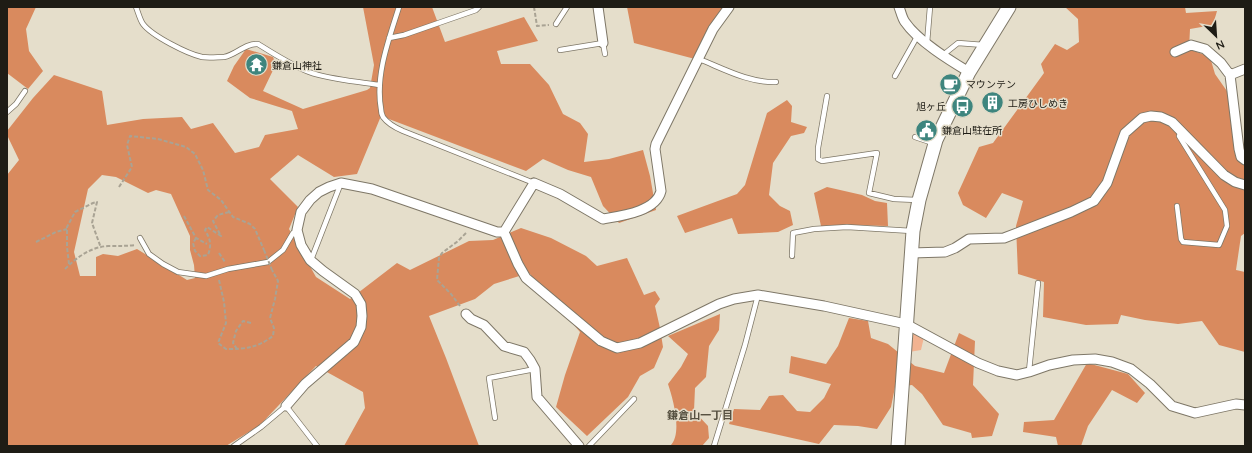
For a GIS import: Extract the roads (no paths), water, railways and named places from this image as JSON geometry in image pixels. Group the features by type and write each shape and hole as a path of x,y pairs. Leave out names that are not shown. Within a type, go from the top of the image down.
{"street":[{"path":"598,7 603,43"},
{"path":"504,232 534,183 560,194 602,219 626,215 655,202 661,191 655,149 656,144 713,29 729,7"},
{"path":"899,7 905,21 927,44 969,72"},
{"path":"898,446 911,253 913,231 919,200 935,143 969,72 1009,7"},
{"path":"1175,52 1191,45 1205,49 1222,63 1230,75 1239,149 1241,157 1245,160"},
{"path":"1230,75 1245,69"},
{"path":"911,253 946,252 969,239 1004,238 1071,212 1094,201 1107,183 1126,133 1142,118 1151,116 1161,117 1172,122 1224,175 1235,182 1245,185"},
{"path":"286,406 304,384 354,342 361,327 361,304 355,294 310,260 301,245 297,230 301,212 310,200 319,192 341,183 372,189 472,224 497,232 504,232"},
{"path":"504,232 526,278 601,341 617,348 640,343 719,304 734,299 758,295 817,305 906,324 978,364 998,371 1017,375 1049,365 1073,360 1095,359 1112,362 1131,369 1150,384 1172,406 1195,413 1236,404 1245,405"},
{"path":"466,314 471,319 484,325 504,346 524,352 535,369 537,397 579,446"}],"lane":[{"path":"136,7 143,24 151,31 183,51 203,57 226,57 251,44 258,44 310,72 379,85"},
{"path":"399,7 389,38 379,85 382,116 392,126 403,132 534,183"},
{"path":"389,38 404,35 476,10 479,7"},
{"path":"556,24 567,7"},
{"path":"927,44 930,7"},
{"path":"895,76 918,35"},
{"path":"560,50 603,43 605,54"},
{"path":"943,55 958,43 986,45"},
{"path":"698,59 762,83 776,82"},
{"path":"7,112 16,104 25,91"},
{"path":"827,96 818,148 818,159 822,162 876,153 869,193 894,199 919,200"},
{"path":"1177,206 1181,239 1183,242 1219,245 1227,226 1225,210 1179,136 1180,131"},
{"path":"915,137 935,143"},
{"path":"310,260 341,183"},
{"path":"792,256 793,233 814,229 847,227 913,231"},
{"path":"140,238 150,254 163,264 178,272 206,276 228,269 268,262 283,250 293,233 297,230"},
{"path":"1029,372 1038,283"},
{"path":"714,446 745,345 758,295"},
{"path":"495,418 489,378 535,369"},
{"path":"589,446 634,399"},
{"path":"234,446 261,427 286,406 317,446"}],"place":[{"name":"鎌倉山神社","path":"257,65"},
{"name":"マウンテン","path":"951,84"},
{"name":"工房ひしめき","path":"993,103"},
{"name":"旭ヶ丘","path":"962,106"},
{"name":"鎌倉山駐在所","path":"926,130"}],"district":[{"name":"鎌倉山一丁目","path":"700,415"}]}
